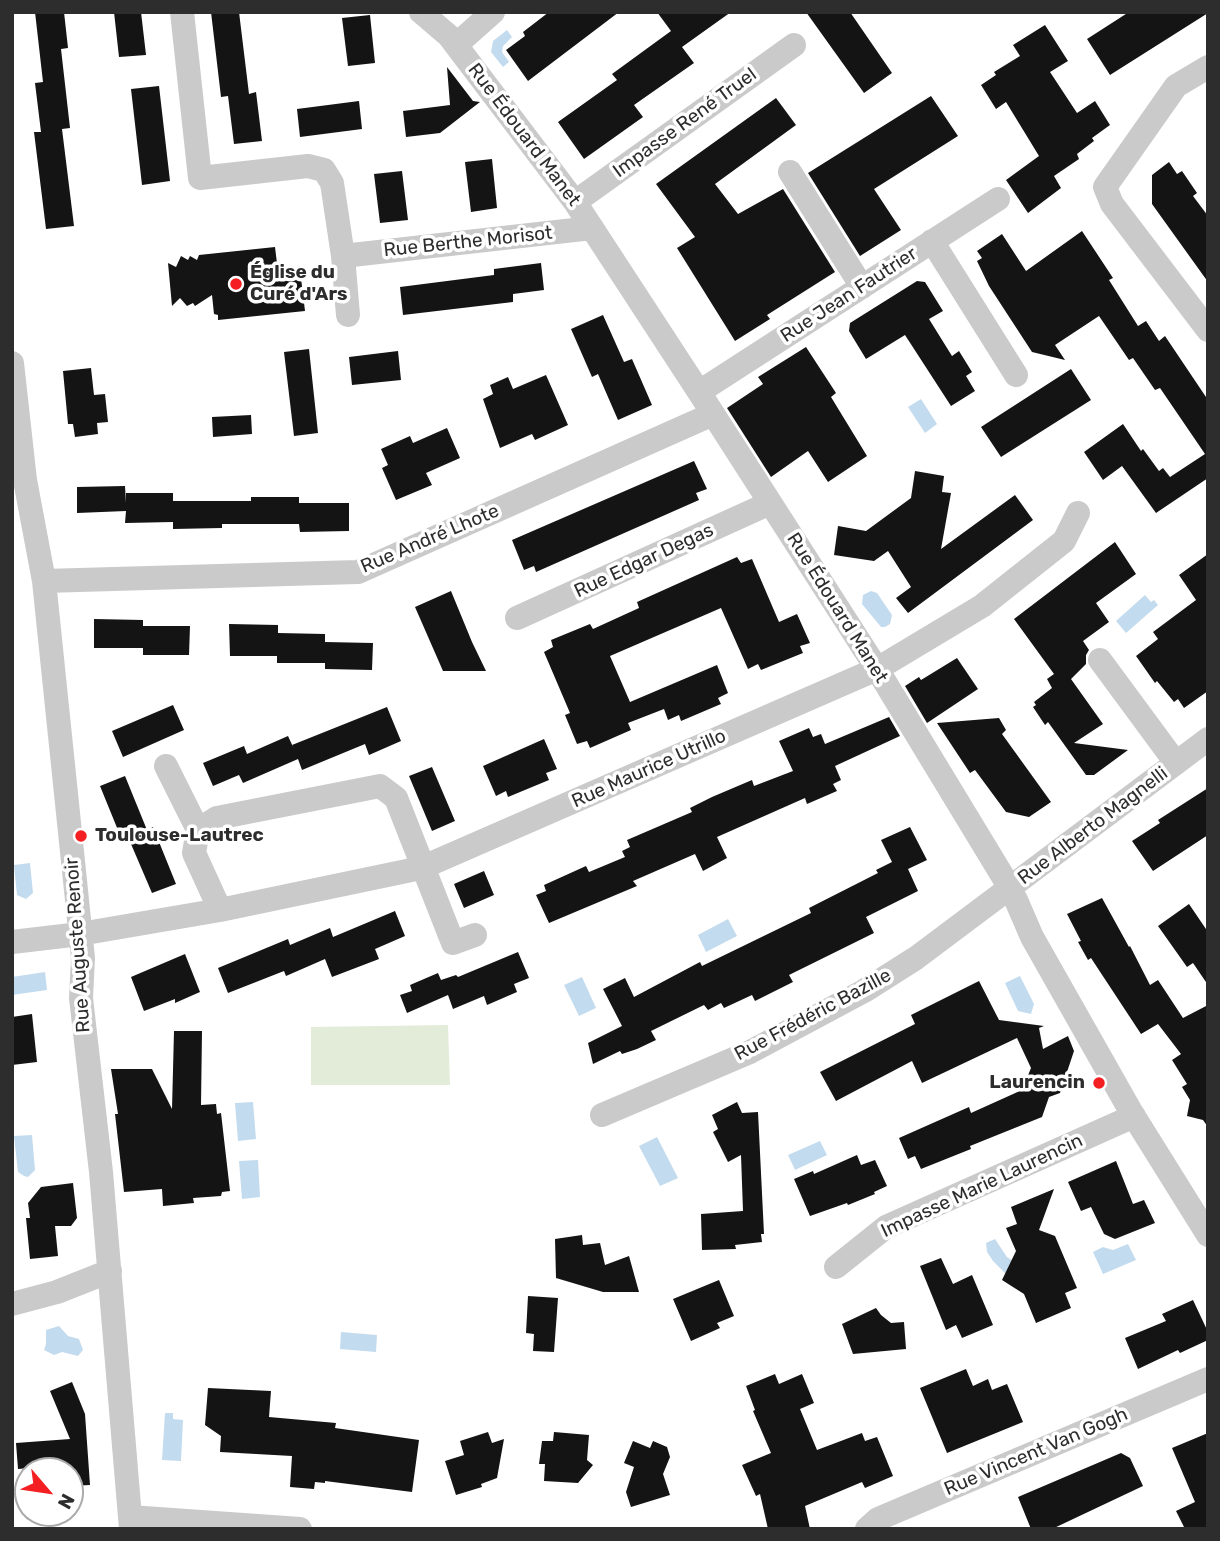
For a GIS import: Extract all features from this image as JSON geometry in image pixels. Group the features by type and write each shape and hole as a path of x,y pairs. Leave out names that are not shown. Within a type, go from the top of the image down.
{"street":[{"path":"182,12 200,178 309,166 324,170 332,183 343,256 348,315"},
{"name":"Rue Édouard Manet","path":"421,12 449,36 575,202 699,392 877,669 1009,888 1032,937 1134,1116 1208,1235"},
{"path":"456,45 493,12"},
{"name":"Impasse René Truel","path":"575,202 794,44"},
{"path":"1208,67 1176,86 1105,187 1112,204 1208,330"},
{"path":"790,172 862,286"},
{"name":"Rue Jean Fautrier","path":"699,392 998,198"},
{"name":"Rue Berthe Morisot","path":"343,256 592,228"},
{"path":"932,241 1016,375"},
{"name":"Rue Auguste Renoir","path":"12,363 19,480 44,581 83,966 83,1025 110,1271 130,1523"},
{"name":"Rue André Lhote","path":"44,581 358,572 713,414"},
{"name":"Rue Edgar Degas","path":"517,618 770,503"},
{"name":"Rue Maurice Utrillo","path":"12,942 79,934 220,910 421,868 877,669 982,606 1064,541 1079,513"},
{"name":"Rue Alberto Magnelli","path":"1100,660 1176,763"},
{"name":"Rue Alberto Magnelli","path":"1009,888 1208,740"},
{"path":"166,766 198,830 194,853 220,910"},
{"path":"198,830 218,818 380,786 396,798 421,868 453,943 475,935"},
{"name":"Rue Frédéric Bazille","path":"602,1115 750,1052 864,991 916,958 1009,888"},
{"name":"Impasse Marie Laurencin","path":"836,1267 886,1227 1134,1116"},
{"path":"12,1304 57,1292 110,1271"},
{"name":"Rue Vincent Van Gogh","path":"867,1529 878,1519 1208,1379"},
{"path":"130,1523 300,1529"}],"green space":[{"path":"448,1025 450,1085 311,1085 311,1027"}],"water":[{"path":"507,30 512,37 503,46 502,52 509,62 503,67 491,52 493,41"},
{"path":"921,399 937,424 925,433 908,407"},
{"path":"871,591 877,593 892,615 890,624 885,627 881,627 862,604 863,595"},
{"path":"1145,595 1158,605 1126,633 1116,621"},
{"path":"30,863 33,893 26,899 17,895 14,865"},
{"path":"728,919 737,936 706,952 698,935"},
{"path":"45,972 47,990 12,995 12,977"},
{"path":"1020,976 1034,1004 1031,1014 1018,1011 1005,983"},
{"path":"582,977 596,1008 579,1016 564,985"},
{"path":"253,1102 256,1139 238,1141 235,1103"},
{"path":"32,1135 35,1170 28,1177 18,1172 14,1136"},
{"path":"657,1137 678,1178 660,1186 639,1146"},
{"path":"820,1141 827,1155 795,1170 788,1155"},
{"path":"258,1160 260,1197 242,1199 239,1161"},
{"path":"995,1239 1007,1257 1019,1265 1013,1277 1005,1273 987,1252 986,1243"},
{"path":"1128,1244 1136,1260 1103,1274 1093,1252 1103,1247 1113,1250"},
{"path":"59,1326 68,1336 79,1339 83,1350 78,1356 62,1352 54,1355 44,1350 46,1330"},
{"path":"341,1332 377,1335 376,1352 340,1349"},
{"path":"165,1413 173,1413 173,1419 183,1420 181,1461 162,1460"}],"building":[{"path":"35,12 64,12 68,48 61,49 70,128 62,129 74,226 46,229 34,132 41,132 35,83 43,82"},
{"path":"114,12 141,12 146,55 119,57"},
{"path":"211,12 239,12 249,94 256,92 262,141 234,144 228,96 221,97"},
{"path":"549,12 619,12 528,81 506,50 525,36 523,32"},
{"path":"657,12 731,12 682,47 694,63 634,105 643,117 584,159 558,122 617,80 612,74 671,31"},
{"path":"806,12 850,12 892,73 864,93"},
{"path":"1129,12 1208,13 1110,75 1087,39"},
{"path":"370,15 375,63 348,66 342,18"},
{"path":"1045,25 1068,61 1050,72 1077,113 1095,101 1110,125 1092,138 1094,141 1077,154 1079,159 1054,176 1061,188 1028,213 1006,180 1039,156 1006,102 996,109 981,85 996,75 994,72 1020,56 1013,45"},
{"path":"447,67 473,101 480,102 440,133 406,137 403,111 450,105"},
{"path":"159,86 170,181 142,185 131,89"},
{"path":"931,96 958,136 874,189 901,230 860,256 808,173"},
{"path":"776,98 796,125 715,184 738,214 783,189 835,272 767,315 770,319 735,341 677,248 695,237 656,184"},
{"path":"359,101 362,129 300,137 297,109"},
{"path":"492,159 497,208 471,212 465,162"},
{"path":"1169,162 1177,174 1182,171 1197,193 1193,196 1208,216 1208,282 1152,204 1152,175"},
{"path":"402,171 408,220 380,223 374,174"},
{"path":"1082,231 1113,278 1109,280 1138,326 1146,321 1159,341 1165,336 1208,400 1208,478 1156,513 1122,466 1103,480 1084,452 1123,424 1141,451 1143,449 1159,471 1163,468 1170,477 1205,454 1160,388 1155,390 1133,358 1129,360 1099,316 1055,345 1065,360 1032,352 989,286 977,261 982,258 977,251 1002,234 1026,271"},
{"name":"Église du Curé d'Ars","path":"275,247 279,280 301,278 305,311 218,320 218,315 214,314 212,295 195,306 193,303 187,306 180,298 172,306 168,263 176,267 181,256 188,260 190,256 197,260 199,255"},
{"path":"541,263 544,290 513,294 513,302 403,315 400,287 494,275 494,269"},
{"path":"917,281 925,282 943,311 929,319 952,356 959,351 972,372 966,376 975,391 951,406 905,335 866,359 849,331 850,323"},
{"path":"603,315 624,362 632,359 652,405 618,420 598,374 592,377 571,329"},
{"path":"806,347 836,393 831,397 867,456 828,482 808,451 771,477 727,408 763,384 758,377"},
{"path":"309,349 318,433 294,436 284,352"},
{"path":"398,351 401,380 352,385 349,357"},
{"path":"91,368 94,395 105,394 108,422 97,423 98,434 75,437 73,424 68,424 63,371"},
{"path":"1071,369 1091,400 1001,457 981,427"},
{"path":"546,375 568,425 535,440 532,434 500,448 483,399 493,394 490,385 508,377 513,389"},
{"path":"251,415 252,434 213,437 212,417"},
{"path":"447,428 460,458 426,473 432,485 396,500 382,468 388,465 381,449 410,436 413,443"},
{"path":"694,461 707,489 696,493 699,500 536,572 534,566 524,570 512,540"},
{"path":"915,471 944,476 942,492 951,493 941,549 1015,495 1033,520 908,613 896,598 911,587 888,551 874,561 834,555 838,526 866,531 911,498"},
{"path":"125,486 126,503 126,493 173,493 173,501 251,501 251,497 299,497 299,503 349,503 349,531 300,532 299,524 222,524 222,528 173,529 173,522 125,523 126,511 77,513 77,487"},
{"path":"1115,542 1136,574 1096,603 1109,622 1083,641 1089,650 1086,664 1071,679 1103,724 1074,743 1128,750 1094,775 1086,775 1048,722 1045,725 1033,707 1036,705 1034,702 1052,688 1047,679 1054,674 1014,619"},
{"path":"1208,554 1208,691 1184,708 1178,699 1174,702 1157,681 1155,683 1136,656 1158,639 1153,632 1196,600 1179,575"},
{"path":"737,557 741,563 752,559 779,622 797,614 810,643 800,646 803,653 761,670 758,664 748,669 721,608 610,656 630,702 717,665 728,693 718,698 721,704 681,721 679,715 668,720 664,709 628,723 631,730 590,748 587,741 577,744 565,715 570,713 544,652 553,647 551,640 590,624 593,629 639,608 637,602"},
{"path":"451,591 486,671 443,671 415,607"},
{"path":"94,619 143,620 143,626 190,626 189,655 143,655 143,648 94,648"},
{"path":"229,624 278,625 278,633 325,634 325,642 373,643 372,670 325,669 325,663 277,663 277,656 230,656"},
{"path":"957,658 978,689 927,723 905,686 919,677 921,680"},
{"path":"173,705 184,730 123,757 112,731"},
{"path":"387,707 401,741 369,755 365,744 302,770 298,759 243,783 239,775 213,786 203,763 244,746 247,754 288,736 292,745"},
{"path":"889,717 900,736 835,766 841,780 833,784 837,791 807,804 805,798 717,837 727,858 703,871 695,854 633,881 637,886 549,923 536,895 546,891 544,885 586,866 589,872 625,857 622,851 630,847 627,840 692,812 690,808 712,797 752,780 754,786 793,771 779,741 809,728 813,737 821,734 825,744"},
{"path":"999,718 1006,730 1002,734 1051,802 1029,817 1006,812 975,770 970,773 937,723"},
{"path":"544,739 557,769 546,773 549,780 508,797 506,791 496,796 483,766"},
{"path":"432,767 455,821 432,831 409,776"},
{"path":"125,776 147,830 153,827 176,884 152,893 128,837 122,840 100,786"},
{"path":"1208,788 1208,835 1153,871 1132,841 1160,823 1158,820"},
{"path":"910,827 927,860 908,869 918,891 866,917 874,933 789,975 793,982 755,1001 752,995 724,1008 721,1003 708,1010 704,1005 651,1031 656,1040 622,1054 620,1051 593,1064 588,1043 622,1026 603,989 625,978 634,997 700,962 702,966 811,913 809,908 878,873 876,870 892,862 881,840"},
{"path":"484,871 494,895 464,908 454,884"},
{"path":"1102,898 1150,985 1158,980 1183,1018 1208,1005 1208,1127 1203,1120 1187,1116 1190,1100 1182,1087 1187,1084 1172,1060 1181,1054 1158,1024 1141,1034 1078,942 1081,941 1067,914"},
{"path":"1189,904 1208,932 1208,985 1193,963 1187,967 1158,926"},
{"path":"395,911 405,936 375,949 379,959 332,977 325,959 286,976 284,971 228,993 218,968 288,939 290,945 330,928 333,937"},
{"path":"518,952 529,978 514,984 517,992 487,1005 484,996 453,1009 448,995 407,1013 400,995 412,991 410,985 438,973 441,980 456,975 458,977"},
{"path":"185,954 200,992 175,1003 175,999 144,1011 131,977"},
{"path":"979,981 999,1020 1044,1026 1039,1028 1043,1049 1068,1036 1074,1051 1060,1093 1049,1097 1042,1117 921,1169 915,1156 908,1159 899,1138 969,1107 971,1113 1022,1090 1031,1068 1017,1038 922,1083 912,1061 836,1101 820,1072 915,1024 911,1015"},
{"path":"32,1014 37,1062 12,1065 12,1017"},
{"path":"174,1031 202,1031 201,1105 216,1104 217,1114 221,1113 230,1191 222,1192 221,1196 193,1198 194,1203 163,1206 162,1189 124,1192 115,1114 118,1114 111,1069 152,1069 172,1109"},
{"path":"737,1102 742,1113 758,1112 764,1234 761,1234 762,1242 735,1245 736,1249 702,1250 701,1214 743,1211 741,1155 728,1162 713,1132 718,1129 712,1115"},
{"path":"857,1155 861,1165 875,1160 887,1186 848,1205 847,1203 810,1216 794,1179 813,1171 814,1174"},
{"path":"1116,1161 1133,1204 1144,1200 1155,1223 1115,1239 1104,1234 1091,1207 1081,1211 1068,1182"},
{"path":"73,1183 77,1218 71,1226 55,1226 58,1256 30,1259 26,1218 30,1218 28,1203 41,1187"},
{"path":"1054,1189 1039,1230 1055,1236 1077,1288 1065,1293 1071,1308 1036,1323 1024,1294 1002,1280 1016,1251 1006,1228 1017,1224 1011,1207"},
{"path":"582,1235 583,1245 600,1243 605,1265 629,1256 639,1292 603,1292 556,1278 555,1239"},
{"path":"941,1258 953,1284 972,1275 993,1325 962,1338 956,1325 946,1330 920,1266"},
{"path":"719,1280 734,1316 717,1323 720,1328 691,1341 673,1299"},
{"path":"528,1296 558,1298 554,1352 533,1351 534,1334 526,1333"},
{"path":"1193,1300 1208,1332 1208,1340 1180,1353 1178,1350 1138,1369 1125,1338 1166,1321 1162,1314"},
{"path":"876,1308 891,1323 904,1322 906,1349 853,1354 842,1324"},
{"path":"966,1369 973,1386 988,1379 992,1390 1007,1384 1023,1422 947,1453 920,1388"},
{"path":"775,1374 779,1384 802,1374 814,1403 800,1409 817,1450 862,1433 865,1441 877,1437 893,1476 865,1488 862,1482 805,1506 810,1529 768,1529 760,1494 756,1496 742,1465 771,1453 753,1411 755,1410 746,1386"},
{"path":"72,1382 85,1414 90,1485 84,1485 84,1457 17,1457 16,1443 70,1439 50,1391"},
{"path":"208,1388 271,1391 269,1417 336,1423 335,1428 419,1440 412,1492 325,1481 315,1482 314,1489 290,1487 292,1456 220,1452 221,1436 205,1425"},
{"path":"488,1432 492,1443 504,1439 497,1478 481,1484 482,1487 456,1495 445,1461 464,1455 460,1441"},
{"path":"554,1432 589,1435 587,1460 593,1465 578,1483 544,1481 545,1464 539,1464 542,1441 553,1441"},
{"path":"1208,1433 1208,1529 1185,1529 1176,1511 1195,1502 1172,1448"},
{"path":"633,1441 650,1448 653,1441 667,1447 670,1457 663,1474 670,1495 631,1507 626,1492 634,1467 624,1463"},
{"path":"1121,1453 1130,1458 1143,1486 1052,1529 1031,1529 1018,1497"}],"place":[{"name":"Église du Curé d'Ars","path":"236,284"},
{"name":"Toulouse-Lautrec","path":"81,836"},
{"name":"Laurencin","path":"1099,1083"}]}
